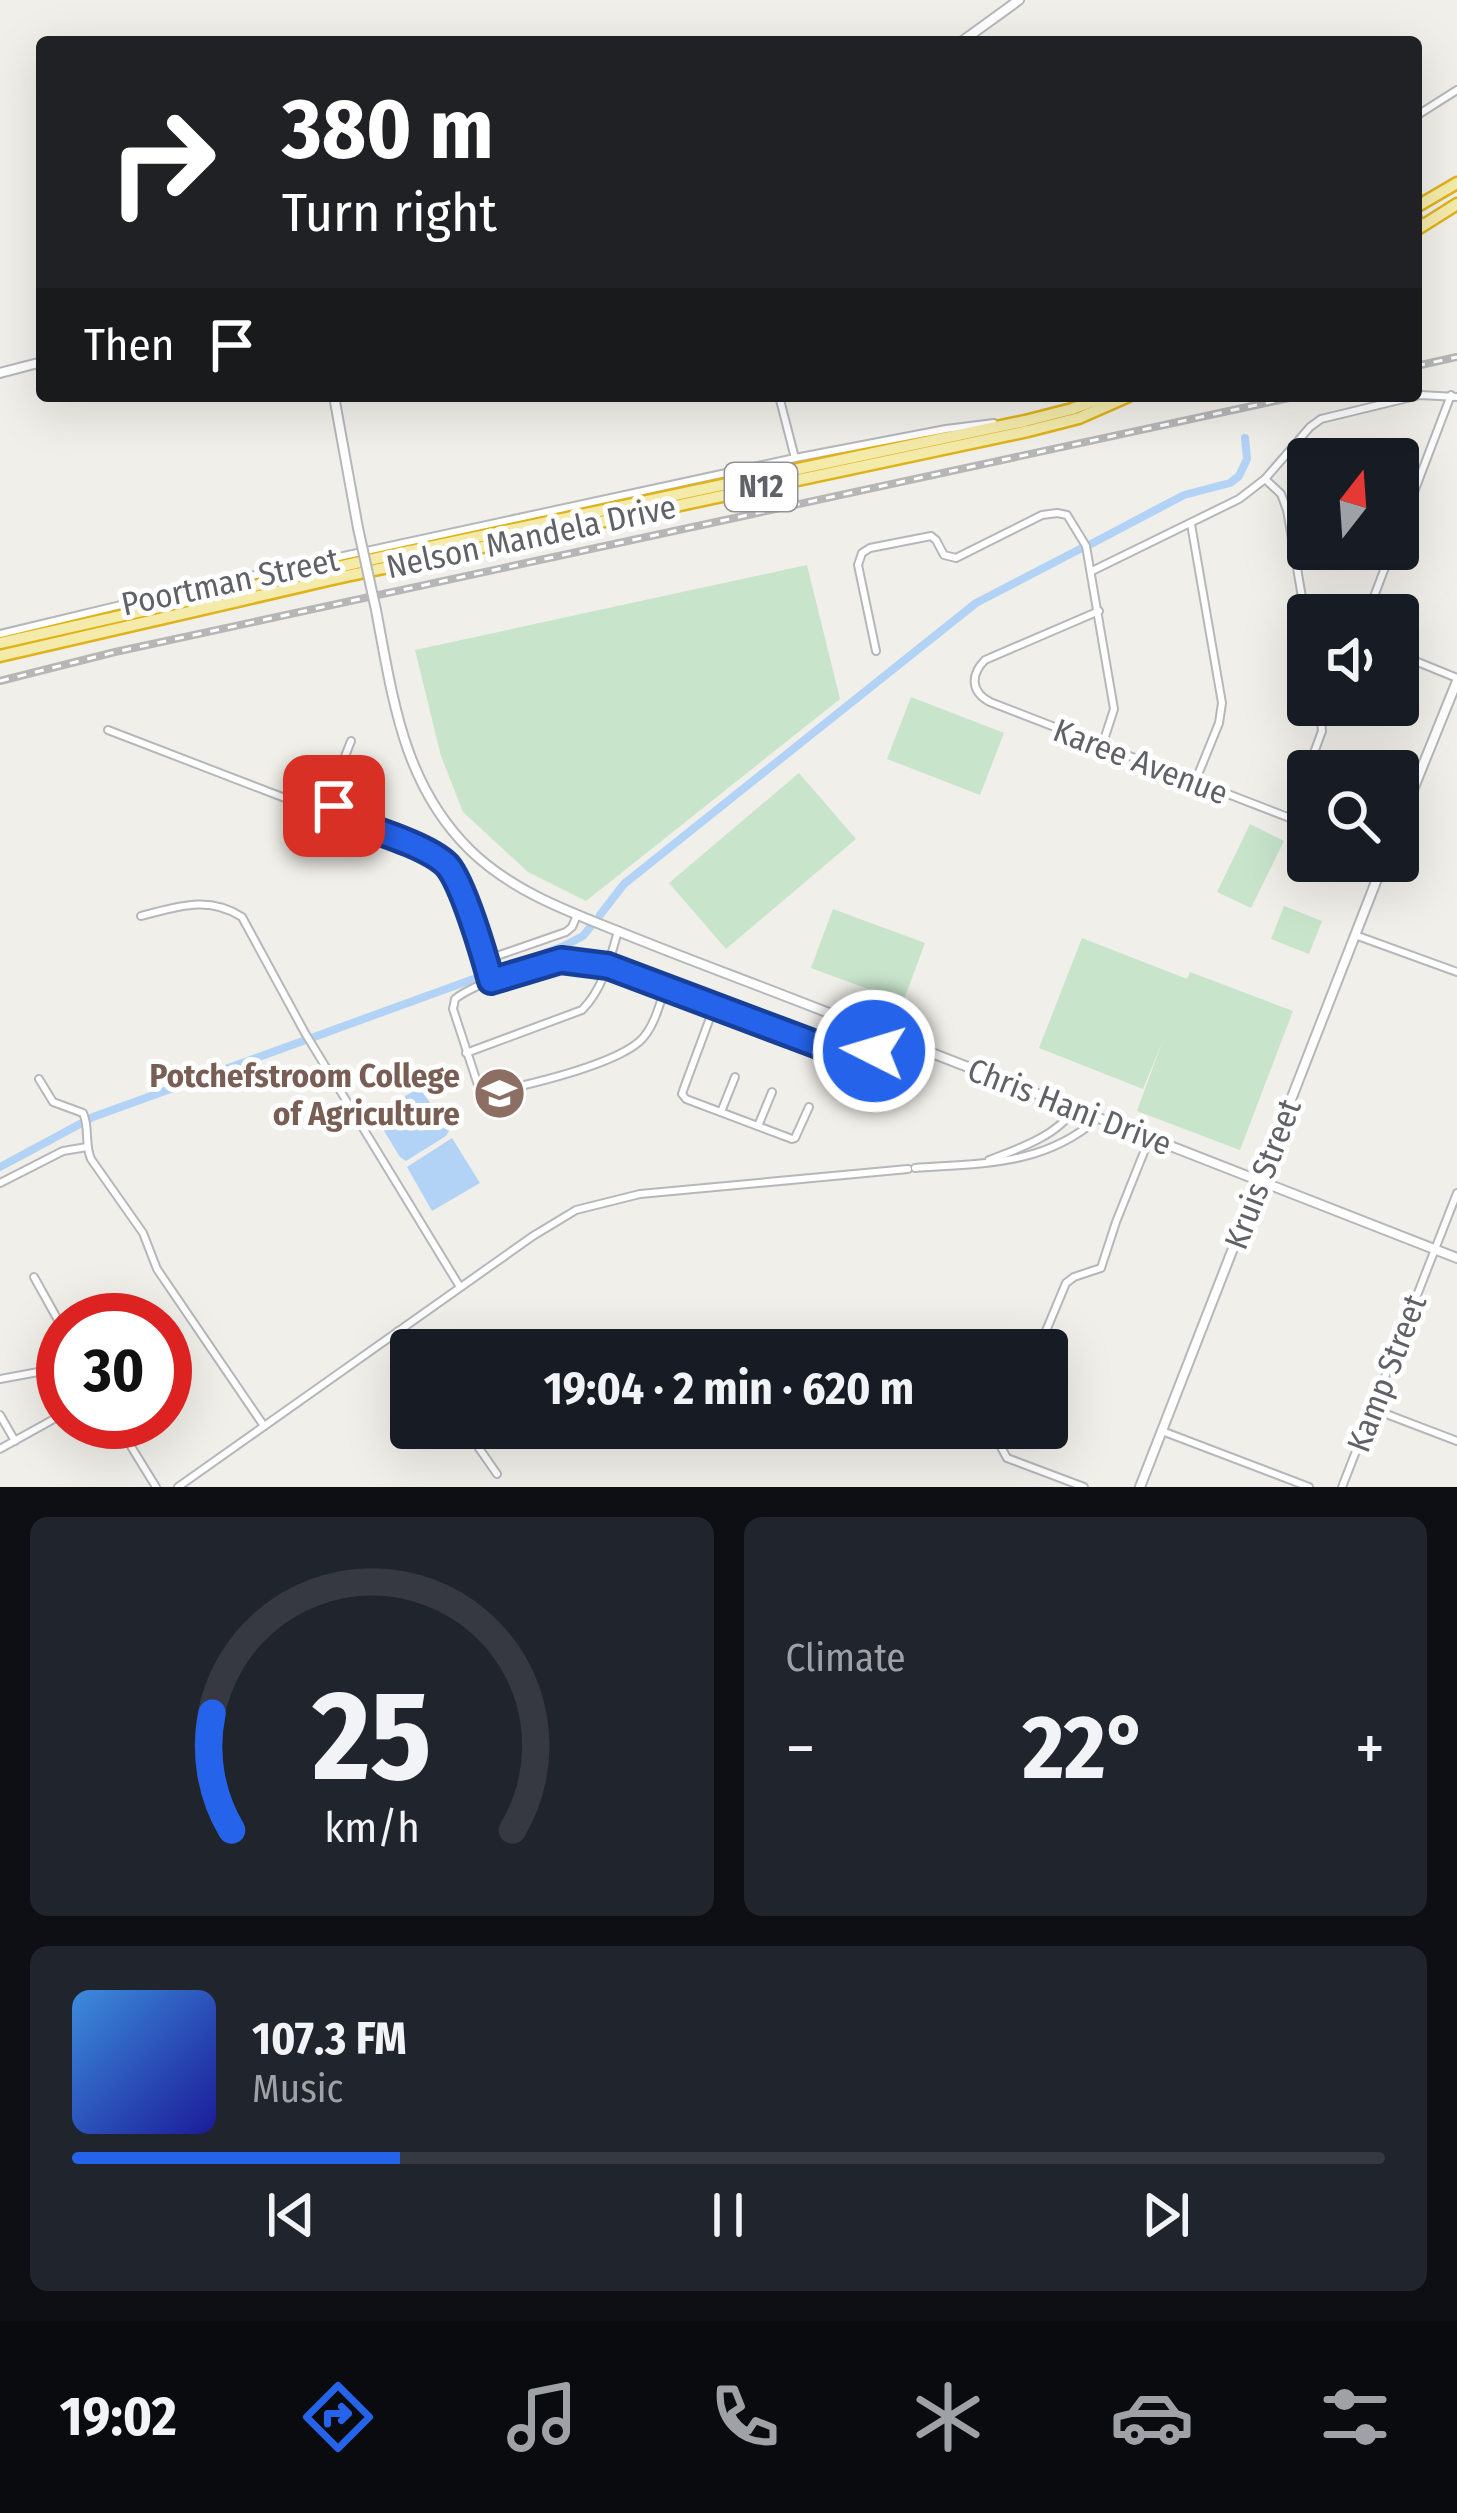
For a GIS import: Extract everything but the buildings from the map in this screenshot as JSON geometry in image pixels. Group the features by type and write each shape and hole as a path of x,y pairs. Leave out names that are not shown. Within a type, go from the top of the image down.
{"highway":[{"path":"1422,206 1457,183"},
{"path":"1422,193 1439,193"},
{"path":"1422,227 1457,204"},
{"name":"Nelson Mandela Drive","path":"0,643 1025,422 1090,402"},
{"name":"Nelson Mandela Drive","path":"0,656 337,578 1028,431 1116,402"}],"street":[{"path":"970,36 1019,0"},
{"path":"1422,112 1457,90"},
{"path":"0,373 36,364"},
{"path":"1419,482 1454,396 1422,395"},
{"name":"Chris Hani Drive","path":"335,402 401,732 424,792 441,818 503,877 577,915 1457,1258"},
{"path":"781,402 795,458"},
{"path":"1092,571 1239,499 1321,419 1388,402"},
{"name":"Poortman Street","path":"0,634 795,458 960,427 1025,422"},
{"path":"1265,478 1281,494 1287,510 1301,594"},
{"path":"876,651 858,565 862,553 931,536 944,555 956,558 1042,515 1066,514 1086,546 1099,611 1114,709 1102,746"},
{"path":"1191,524 1222,704 1195,782"},
{"name":"Karee Avenue","path":"1099,611 985,660 974,675 977,692 990,702 1287,817"},
{"path":"1419,663 1457,679 1419,774"},
{"path":"108,730 423,849 447,865 458,883 490,976"},
{"path":"333,815 338,774 352,741"},
{"name":"Kruis Street","path":"1140,1487 1376,882"},
{"path":"141,916 195,903 225,908 246,922 315,1050 460,1287"},
{"path":"485,960 566,932 577,915"},
{"path":"466,1053 576,1014 591,1000 618,931"},
{"path":"1355,935 1457,972"},
{"path":"665,988 642,1039 624,1051 535,1082 488,1092 477,1082 453,1003 490,976 561,960 608,966 863,1061 872,1055 878,1032"},
{"path":"714,1007 682,1094 686,1099 795,1138 809,1107"},
{"path":"721,1112 736,1076"},
{"path":"39,1079 53,1102 78,1110 86,1121 91,1159 143,1233 157,1269 264,1426"},
{"path":"758,1126 772,1092"},
{"path":"980,1163 1048,1132 1075,1107"},
{"path":"401,1329 546,1227 589,1205 672,1190 1039,1154 1064,1143 1100,1116"},
{"path":"1047,1329 1066,1283 1101,1268 1150,1137"},
{"path":"0,1183 63,1151 87,1147"},
{"name":"Kamp Street","path":"1342,1487 1457,1193"},
{"path":"34,1277 43,1293"},
{"path":"178,1487 390,1337"},
{"path":"2,1367 15,1375"},
{"path":"0,1378 36,1372"},
{"path":"1373,1409 1457,1441"},
{"path":"0,1414 15,1441"},
{"path":"0,1449 36,1429"},
{"path":"1162,1431 1310,1487"},
{"path":"133,1449 156,1487"},
{"path":"479,1449 496,1474"},
{"path":"1002,1449 1007,1458 1084,1487"}],"green space":[{"path":"807,565 840,699 586,901 528,872 463,812 441,756 415,650"},
{"path":"911,697 1004,733 980,795 887,759"},
{"path":"799,773 856,839 726,949 669,883"},
{"path":"1250,824 1284,841 1251,908 1217,892"},
{"path":"1284,906 1322,921 1309,954 1271,939"},
{"path":"833,909 925,943 903,1002 811,968"},
{"path":"1082,938 1187,979 1190,972 1293,1011 1240,1150 1137,1111 1163,1040 1143,1089 1039,1048"}],"water":[{"path":"420,1088 449,1131 406,1161 376,1118 377,1111"},
{"path":"452,1138 480,1183 432,1211 407,1167"}],"waterway":[{"path":"1091,544 1184,495 1230,483 1247,459 1245,438"},
{"path":"600,915 624,884 976,603 1080,549"},
{"path":"314,1037 564,946 592,925"},
{"path":"0,1167 93,1117 303,1041"}],"railway":[{"path":"1422,365 1457,357"},
{"path":"0,681 115,652 1270,402"}],"place":[{"name":"Potchefstroom College of Agriculture","path":"499,1094"}],"route":[{"path":"334,806 333,815 423,849 447,865 458,883 491,981 561,960 608,966 858,1060 870,1059 874,1051"}]}
